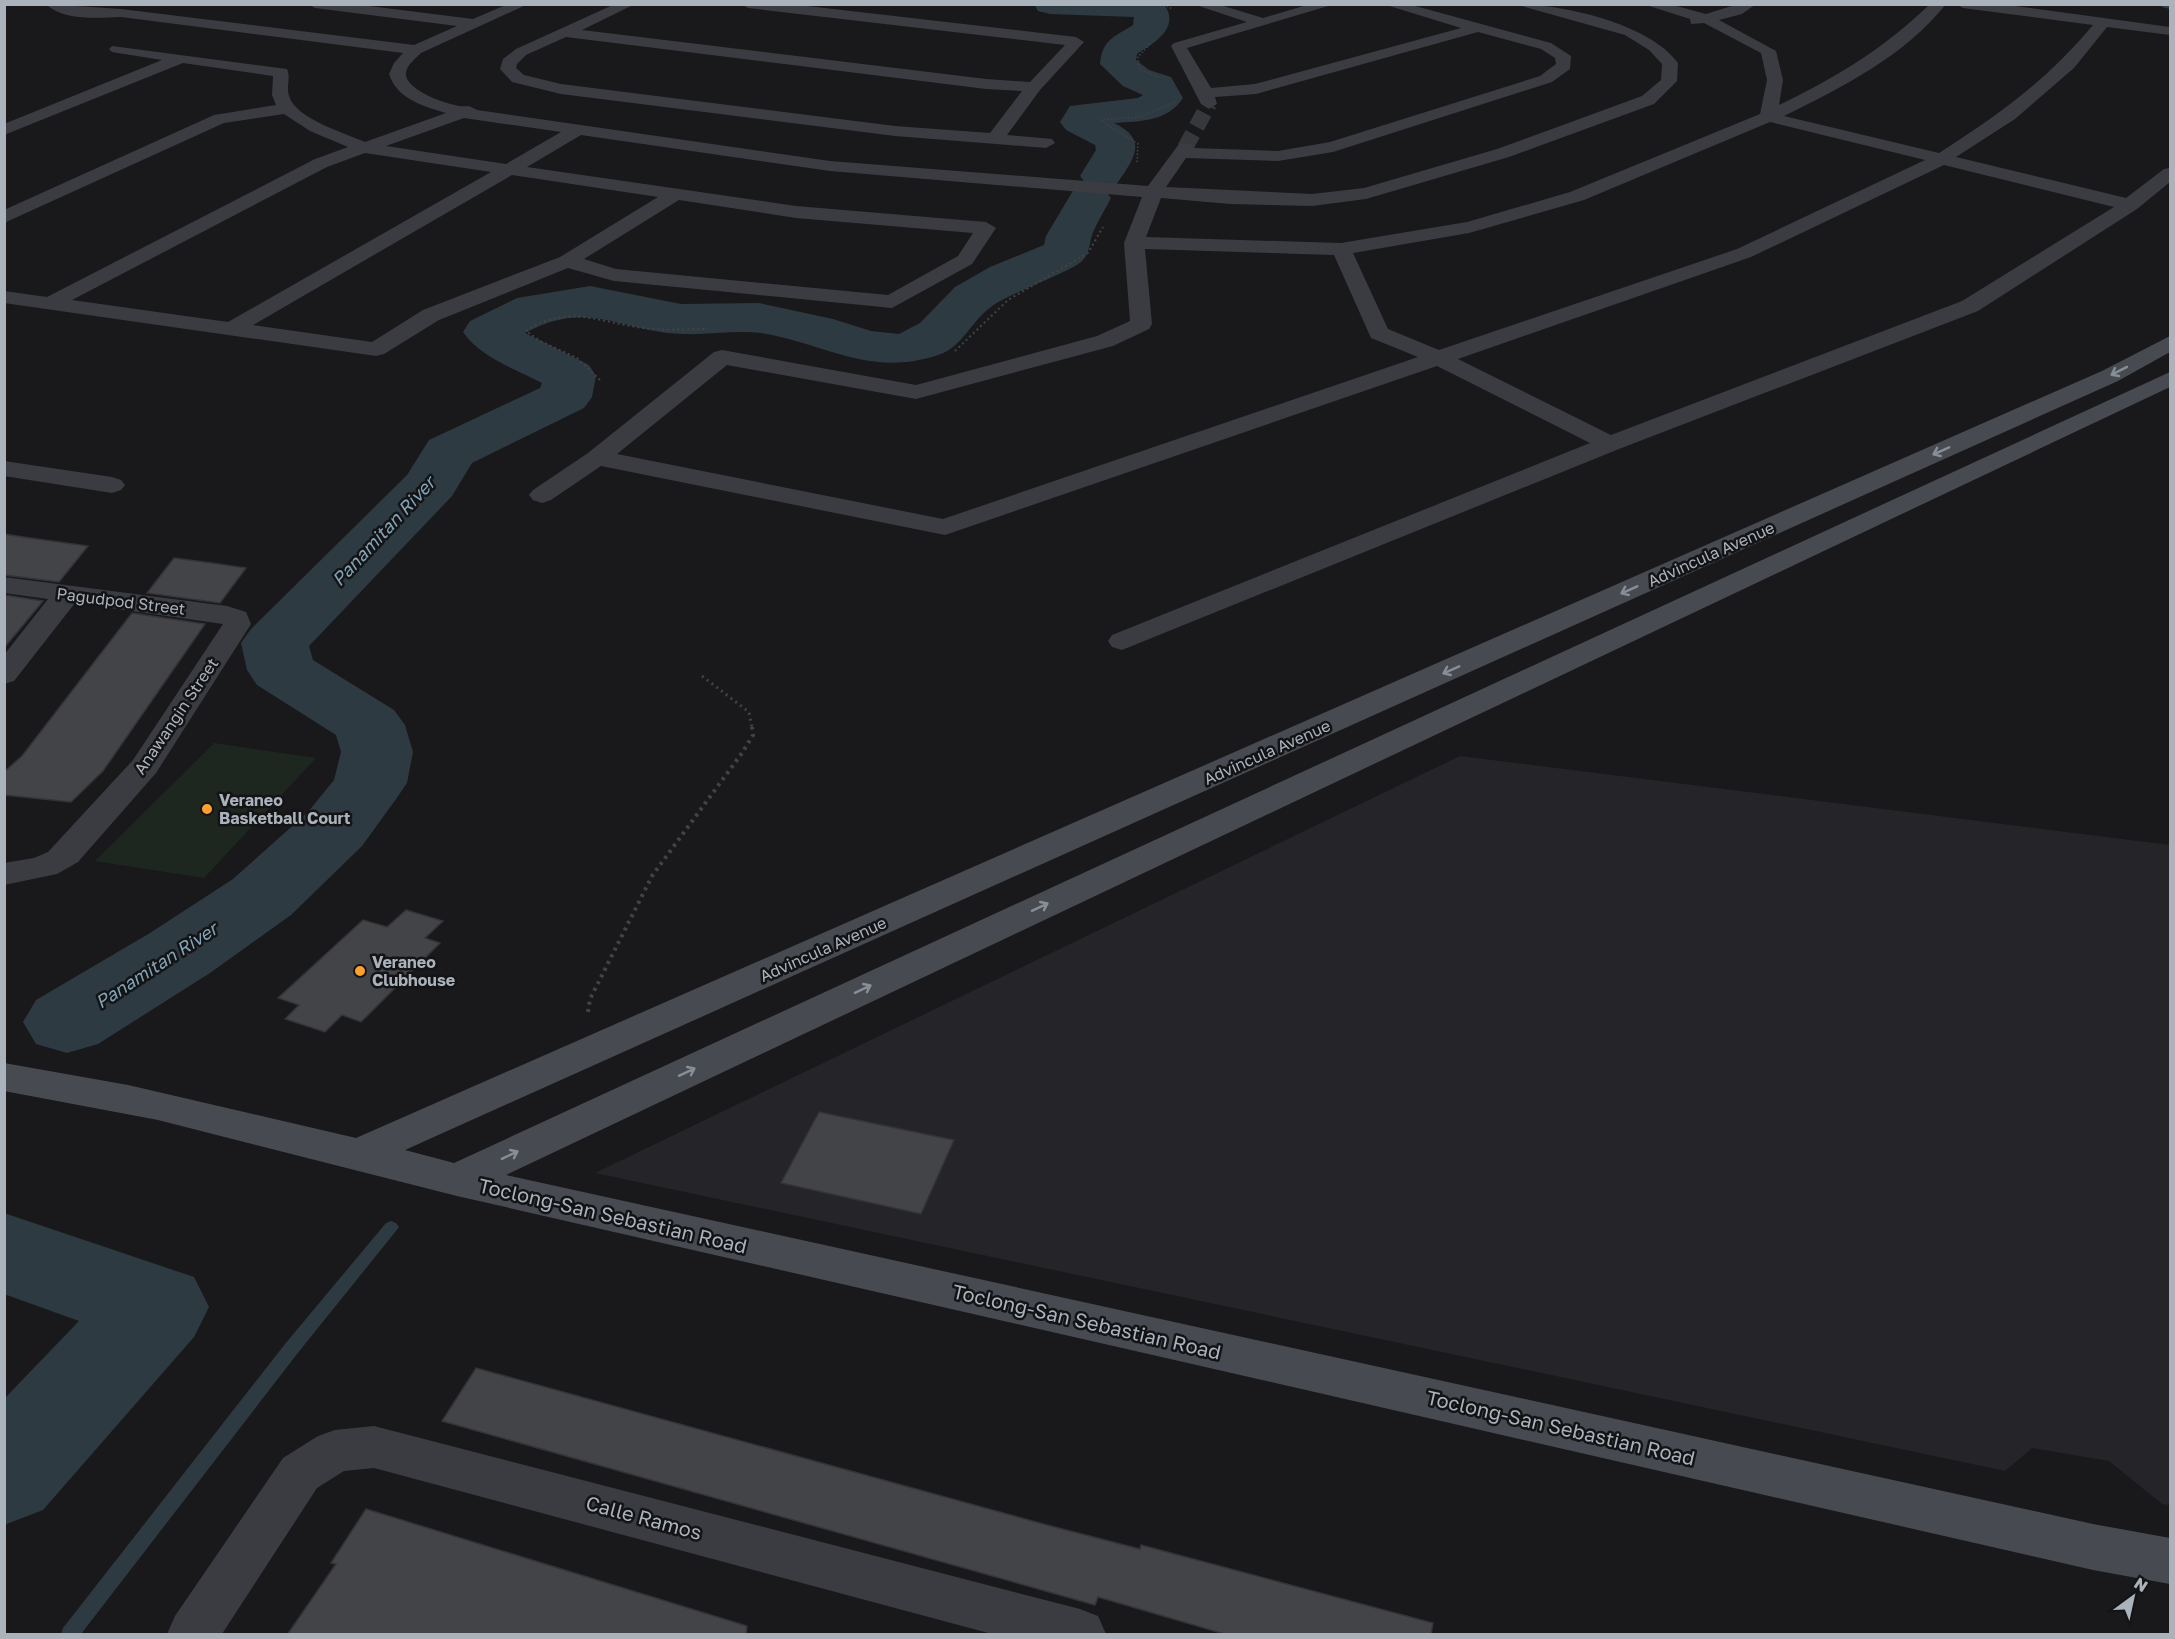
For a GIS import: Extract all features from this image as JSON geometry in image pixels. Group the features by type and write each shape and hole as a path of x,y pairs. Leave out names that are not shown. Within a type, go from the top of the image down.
{"main road":[{"name":"Advincula Avenue","path":"361,1153 2099,380 2170,343"},
{"path":"457,1180 2170,379"},
{"path":"1404,691 1445,717"},
{"name":"Toclong-San Sebastian Road","path":"4,1077 65,1085 145,1101 361,1153 457,1180 2081,1544 2170,1561"}],"street":[{"path":"53,4 61,9 94,14 121,13 416,50"},
{"path":"91,4 111,8 121,13"},
{"path":"315,4 474,24"},
{"path":"389,14 414,4"},
{"path":"521,4 416,50 403,59 398,75 401,87 418,99 462,113 830,166 1230,198 1312,200 1366,193 1503,153 1648,100 1669,81 1670,63 1654,47 1630,32 1521,4"},
{"path":"628,4 522,52 509,62 508,69 518,79 538,85 895,131 1046,143"},
{"path":"748,4 1076,42 1034,87 995,139"},
{"path":"1200,4 1262,22"},
{"path":"1328,4 1179,46 1181,56 1208,98 1256,89 1478,27"},
{"path":"542,495 597,458 722,357 916,392 1105,341 1141,324 1134,243 1154,191 1184,150 1278,156 1333,147 1546,79 1564,66 1563,56 1546,46 1390,4"},
{"path":"1650,4 1707,19 1768,51 1775,80 1768,117"},
{"path":"1674,24 1737,11 1749,4"},
{"path":"1134,243 1341,249 1469,227 1577,195 1768,117 1834,86 1903,39 1939,4"},
{"path":"1964,4 2170,31"},
{"path":"597,458 945,527 1744,254 1942,159 2009,115 2059,72 2104,22"},
{"path":"1588,39 1652,28"},
{"path":"564,32 986,84 1034,87"},
{"path":"1546,46 1567,42"},
{"path":"117,49 281,72 280,95 287,108 300,119 365,148 796,212 986,228 965,260 892,302 614,275 567,261"},
{"path":"4,130 184,57"},
{"path":"49,304 321,163 538,85"},
{"path":"4,217 220,120 287,108"},
{"path":"1768,117 2130,205"},
{"path":"231,329 578,130"},
{"path":"1122,641 1610,444 1970,306 2130,205 2170,173"},
{"path":"4,297 376,349 431,315 567,261 675,195"},
{"path":"1341,249 1379,333 1437,357 1610,444"},
{"path":"4,468 111,485"},
{"name":"Pagudpod Street","path":"4,585 227,614 236,618"},
{"path":"4,675 66,594"},
{"name":"Anawangin Street","path":"4,874 58,862 145,766 237,624 236,618"},
{"name":"Calle Ramos","path":"193,1635 300,1473 335,1451 374,1447 774,1551 1080,1635"}],"path":[{"path":"579,1057 590,999 652,876 696,812 735,765 753,735 749,711 702,676"}],"shaded area":[{"name":"Veraneo Basketball Court","path":"214,743 316,758 204,878 95,861"},
{"path":"1460,756 2170,845 2170,1505 2162,1504 2109,1461 2032,1448 2005,1471 595,1173"}],"building":[{"path":"4,534 88,546 59,582 4,575"},
{"path":"174,558 246,568 220,603 147,593"},
{"path":"4,595 43,601 4,648"},
{"path":"132,613 205,624 103,771 71,802 4,795 4,772 22,756"},
{"name":"Veraneo Clubhouse","path":"406,910 443,921 425,938 440,943 361,1022 342,1015 325,1032 285,1019 299,1005 278,998 363,920 387,927"},
{"path":"819,1112 954,1140 921,1214 781,1183"},
{"path":"476,1368 1047,1525 1140,1549 1141,1545 1433,1623 1431,1635 1228,1635 1098,1597 1095,1605 442,1421"},
{"path":"366,1509 747,1626 746,1635 287,1635 336,1564 331,1563"}],"waterway":[{"name":"Panamitan River","path":"1050,4 1116,5 1152,11 1150,30 1119,50 1118,64 1136,78 1158,85 1164,98 1148,109 1084,114 1080,122 1115,139 1116,150 1101,176"},
{"name":"Panamitan River","path":"67,1022 180,953 262,897 335,829 370,783 377,752 369,725 281,670 275,643 431,484 449,452 565,397 570,376 518,351 488,332 534,308 590,301 681,319 759,318 815,330 866,346 899,349 922,344 938,334 972,297 1007,277 1065,253 1069,236 1089,198"},
{"path":"70,1634 291,1349 391,1227"},
{"name":"Panamitan River","path":"4,1253 158,1307 4,1475"}],"tunnel":[{"path":"1185,148 1209,104"}],"place":[{"name":"Veraneo Basketball Court","path":"207,809"},
{"name":"Veraneo Clubhouse","path":"360,971"}]}
